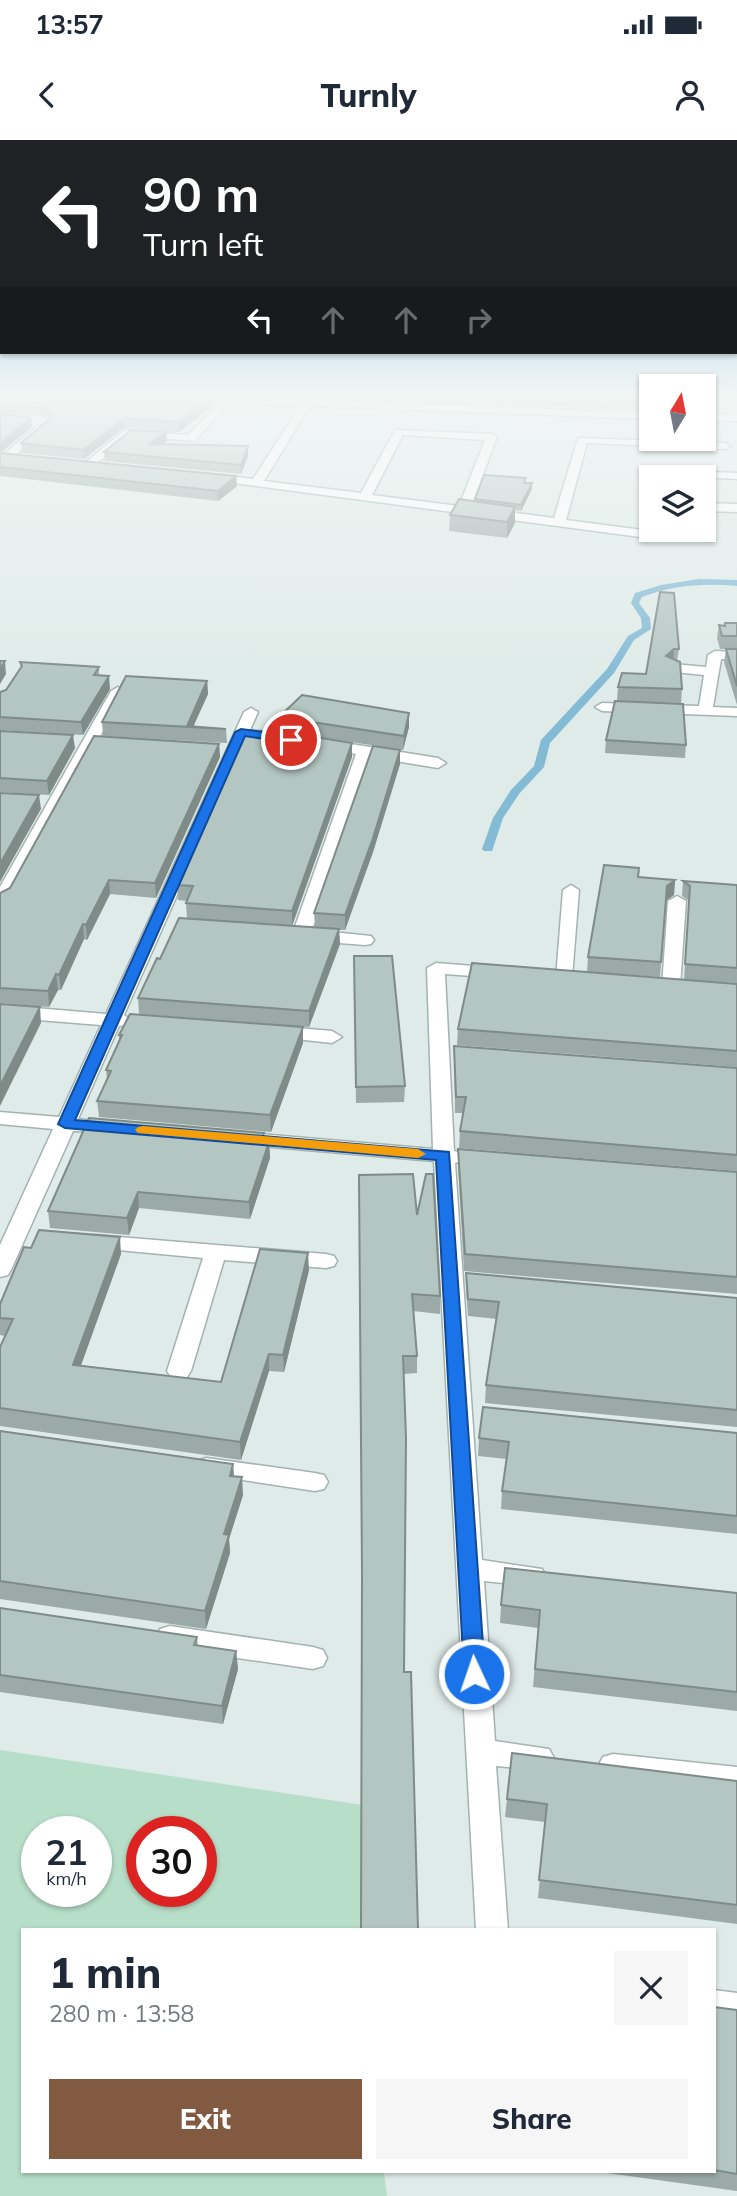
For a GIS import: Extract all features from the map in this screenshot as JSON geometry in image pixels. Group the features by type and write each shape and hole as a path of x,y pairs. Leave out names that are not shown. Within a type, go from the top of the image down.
{"street":[{"path":"341,493 639,533"},
{"path":"464,509 470,493"},
{"path":"559,522 567,493"},
{"path":"716,507 737,508"},
{"path":"705,711 715,655 737,656"},
{"path":"674,668 712,672"},
{"path":"0,902 49,802 90,742 118,691"},
{"path":"602,707 737,712"},
{"path":"0,1270 8,1234 65,1124 113,1020 162,924 226,751 248,733 251,712"},
{"path":"310,743 438,763"},
{"path":"365,751 294,934 365,940"},
{"path":"671,987 677,901"},
{"path":"492,1928 451,1279 436,968 513,974"},
{"path":"0,1011 140,1022"},
{"path":"250,1030 332,1037"},
{"path":"439,1052 466,1055"},
{"path":"0,1118 133,1129"},
{"path":"214,1136 470,1158"},
{"path":"8,1234 42,1237"},
{"path":"69,1240 326,1261"},
{"path":"179,1371 216,1251"},
{"path":"451,1279 478,1281"},
{"path":"459,1411 487,1414"},
{"path":"178,1463 315,1482"},
{"path":"468,1569 562,1579"},
{"path":"150,1634 313,1658"},
{"path":"479,1752 737,1779"},
{"path":"716,2005 737,2008"}],"lane":[{"path":"565,978 571,890"}],"green space":[{"path":"0,1750 362,1805 368,1928 21,1928 21,2173 384,2173 387,2196 0,2196"}],"building":[{"path":"477,493 527,493 521,505 475,499"},
{"path":"459,499 515,507 507,522 450,515"},
{"path":"660,592 674,593 679,649 674,649 666,656 680,662 682,689 618,687 622,673 646,674"},
{"path":"725,623 737,623 737,636 722,636 719,625 725,626"},
{"path":"726,649 737,649 737,686"},
{"path":"20,662 99,667 94,675 109,676 81,722 0,717 0,692 6,690 22,666"},
{"path":"126,676 207,681 187,726 226,729 102,722"},
{"path":"302,695 409,713 404,736 279,717"},
{"path":"615,701 683,704 686,745 606,740"},
{"path":"266,729 352,743 292,911 186,903 193,886 177,885 246,730"},
{"path":"0,731 73,735 47,781 0,778"},
{"path":"94,736 219,744 155,883 109,880 48,991 0,988 0,893 10,888"},
{"path":"373,746 400,750 373,838 345,915 314,913"},
{"path":"0,793 39,795 0,864"},
{"path":"604,865 639,868 638,877 675,880 667,886 661,962 588,957"},
{"path":"683,881 737,885 737,968 685,964 690,886"},
{"path":"179,918 339,929 309,1011 138,998"},
{"path":"354,956 392,956 405,1086 356,1087"},
{"path":"472,963 737,984 737,1051 458,1029"},
{"path":"0,1004 40,1007 0,1086"},
{"path":"130,1014 303,1027 270,1115 97,1101 111,1071 106,1070 122,1035 119,1035"},
{"path":"454,1046 737,1068 737,1155 460,1131 466,1097 456,1097"},
{"path":"89,1118 264,1133 261,1141 269,1142 249,1202 138,1192 127,1218 48,1211"},
{"path":"458,1149 737,1172 737,1277 465,1254"},
{"path":"413,1174 417,1215 426,1174 433,1174 440,1296 412,1294 417,1356 403,1356 406,1438 404,1672 411,1672 418,1928 361,1928 359,1175"},
{"path":"39,1230 120,1237 73,1365 221,1382 260,1249 308,1253 283,1355 269,1354 240,1442 0,1408 0,1347 13,1319 0,1318 0,1304 24,1247 31,1248"},
{"path":"466,1273 737,1298 737,1410 486,1385 499,1302 468,1299"},
{"path":"483,1407 737,1433 737,1516 502,1491 509,1442 479,1438"},
{"path":"0,1431 233,1464 230,1476 242,1477 224,1534 229,1535 205,1611 0,1581"},
{"path":"505,1568 737,1593 737,1692 535,1669 540,1610 501,1605"},
{"path":"0,1608 197,1637 194,1645 236,1651 222,1706 0,1675"},
{"path":"512,1753 737,1781 737,1905 539,1880 547,1804 507,1799"},
{"path":"716,2007 737,2010 737,2174 716,2170"}],"waterway":[{"path":"488,849 498,818 515,792 539,767 545,742 611,671 631,638 646,629 645,618 635,603 638,595 661,587 686,583 737,583"}],"slow traffic":[{"path":"143,1130 418,1154"}],"route":[{"path":"291,740 241,732 65,1124 444,1156 474,1674"}]}
